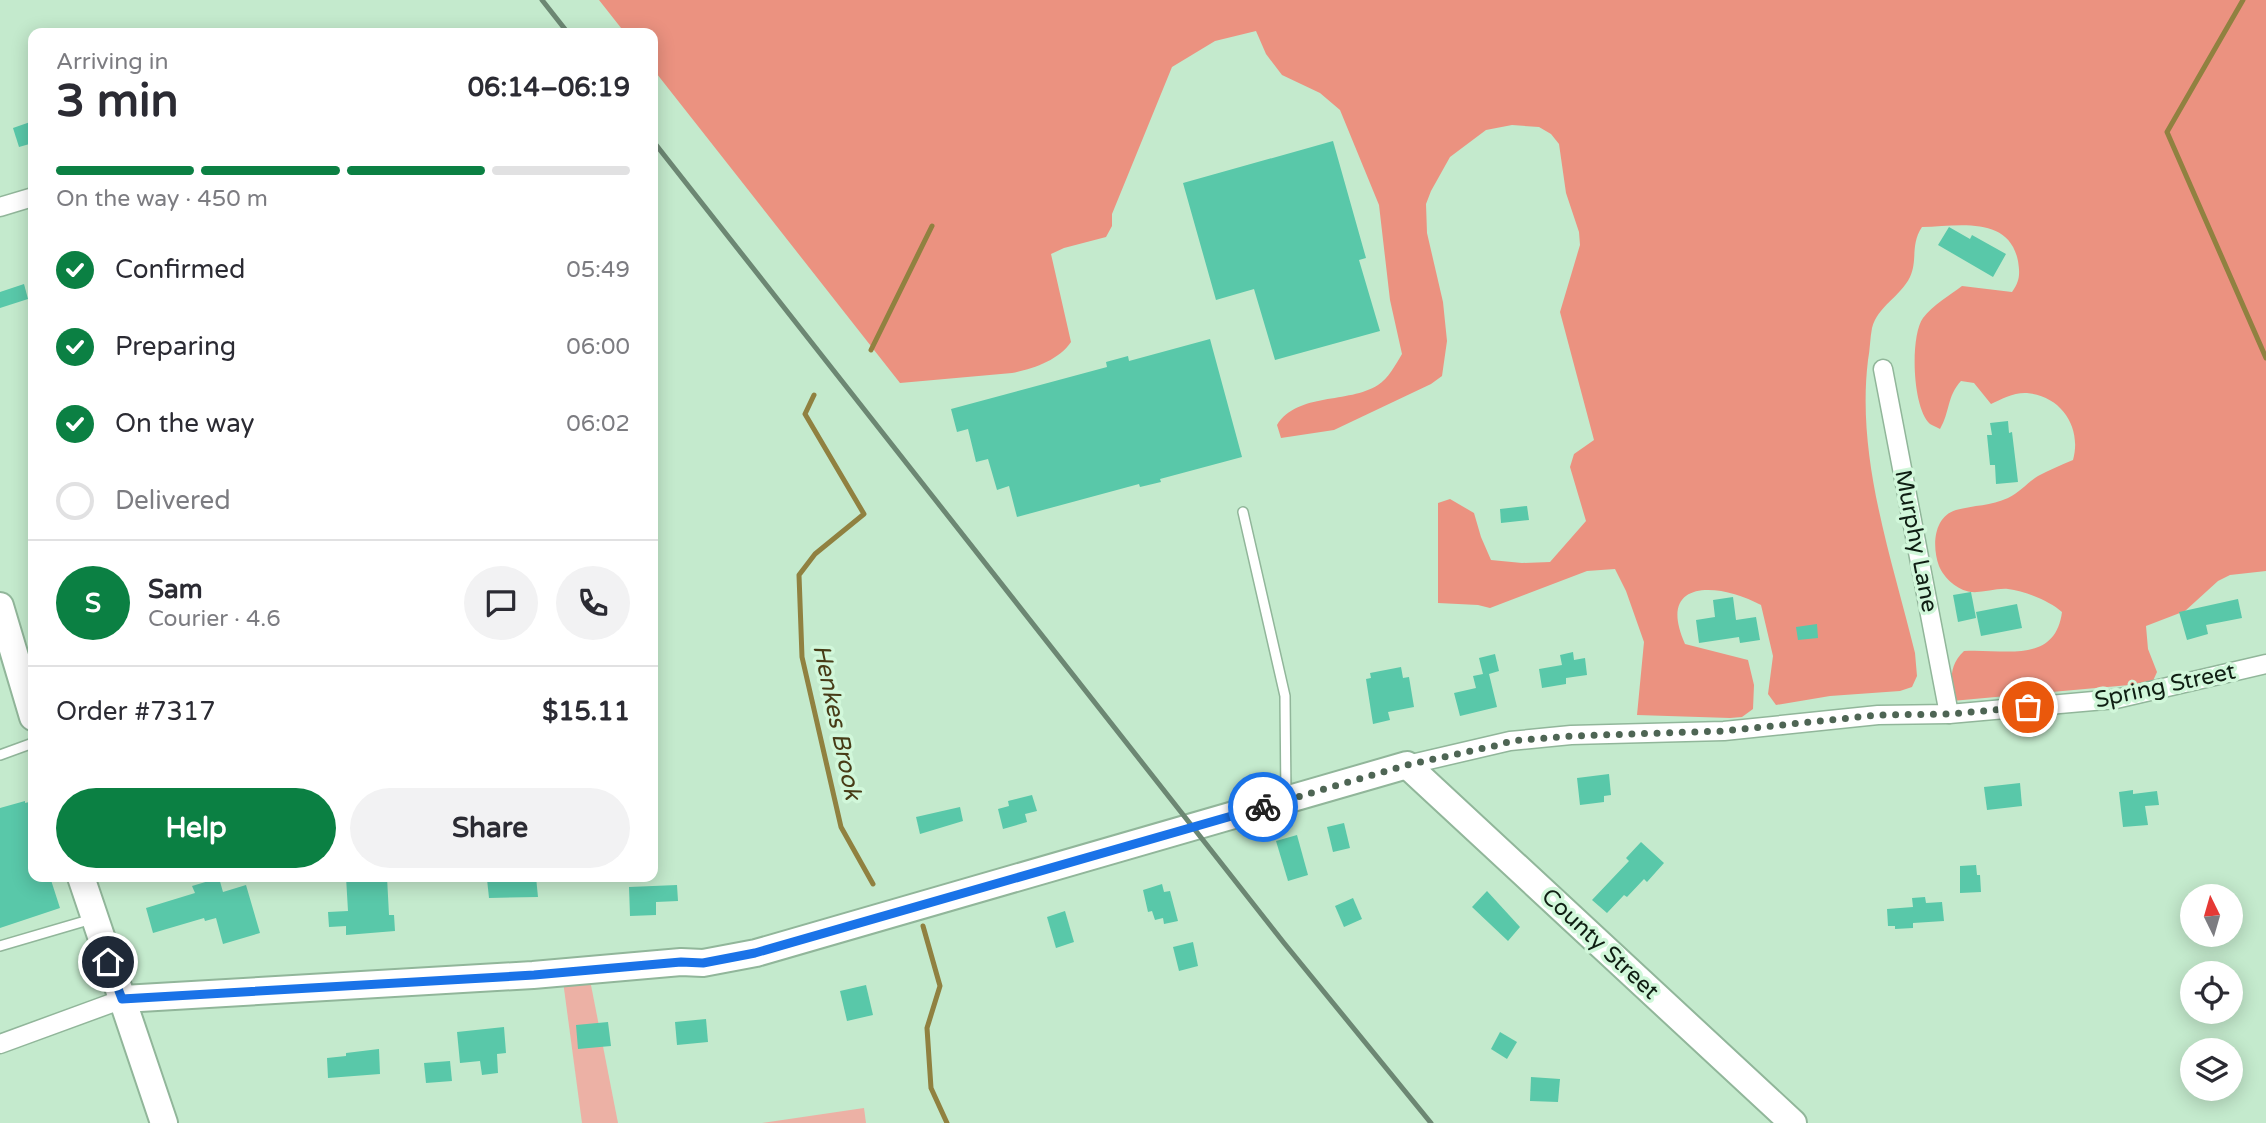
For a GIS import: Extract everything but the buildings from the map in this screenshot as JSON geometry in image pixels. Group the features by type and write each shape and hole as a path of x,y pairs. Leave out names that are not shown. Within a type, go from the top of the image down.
{"street":[{"path":"0,207 28,199"},
{"name":"Murphy Lane","path":"1883,369 1949,714"},
{"path":"0,606 28,700"},
{"name":"Spring Street","path":"122,999 534,975 681,962 703,963 767,950 1407,765 1510,741 1571,736 1724,731 1878,715 1949,714 2116,699 2266,664"},
{"name":"County Street","path":"1407,765 1793,1123"},
{"path":"83,882 164,1123"},
{"path":"0,1044 122,999"}],"lane":[{"path":"1243,512 1285,696 1286,800"},
{"path":"0,755 28,745"},
{"path":"0,946 95,919"}],"shaded area":[{"path":"599,0 2266,0 2266,571 2230,575 2218,581 2185,611 2146,626 2148,649 2157,672 2152,683 1952,701 1953,668 1964,651 2009,652 2038,647 2049,640 2057,629 2062,612 2044,600 2015,590 1971,592 1956,586 1939,566 1935,542 1939,526 1948,514 1956,510 2008,498 2038,476 2073,460 2075,436 2066,416 2050,400 2039,395 2022,393 1991,404 1974,383 1961,381 1953,392 1940,429 1930,424 1924,416 1919,403 1915,372 1916,340 1923,318 1962,286 2012,292 2018,281 2019,270 2013,246 2004,236 1993,230 1966,225 1922,227 1916,240 1910,277 1879,314 1872,328 1866,397 1867,434 1878,508 1915,653 1917,676 1912,687 1900,691 1830,696 1776,705 1768,694 1773,656 1761,605 1728,592 1697,591 1685,596 1679,607 1678,622 1685,644 1748,660 1754,685 1753,709 1742,717 1730,718 1637,715 1644,642 1626,591 1615,569 1587,571 1490,608 1438,603 1438,503 1450,499 1474,513 1491,560 1550,562 1586,521 1570,467 1574,454 1594,440 1560,312 1580,245 1579,232 1566,193 1559,144 1551,134 1539,127 1512,125 1486,130 1450,157 1431,191 1426,204 1427,233 1443,302 1447,341 1442,376 1431,384 1334,430 1281,438 1277,425 1286,415 1310,403 1353,395 1378,385 1402,354 1390,300 1379,205 1340,110 1320,93 1282,75 1266,54 1256,31 1215,41 1172,67 1112,214 1112,226 1106,237 1051,254 1071,342 1060,354 1045,363 1012,373 900,383 658,75 658,28 621,28"},
{"path":"590,980 618,1123 582,1123 563,981"},
{"path":"864,1108 866,1123 762,1123"}],"waterway":[{"path":"2243,0 2167,132 2266,358"},
{"name":"Henkes Brook","path":"871,350 932,226"},
{"name":"Henkes Brook","path":"814,395 805,414 864,514 815,554 799,575 802,657 841,827 873,884"},
{"name":"Henkes Brook","path":"923,926 940,986 927,1028 931,1088 947,1123"}],"railway":[{"path":"542,0 564,28"},
{"path":"658,147 1284,943 1431,1123"}],"way so far":[{"path":"1263,807 1407,765 1510,741 1633,733 1724,731 1878,715 1949,714 2028,707"}],"route":[{"path":"108,962 122,999 534,975 681,962 703,963 755,953 1263,807"}]}
